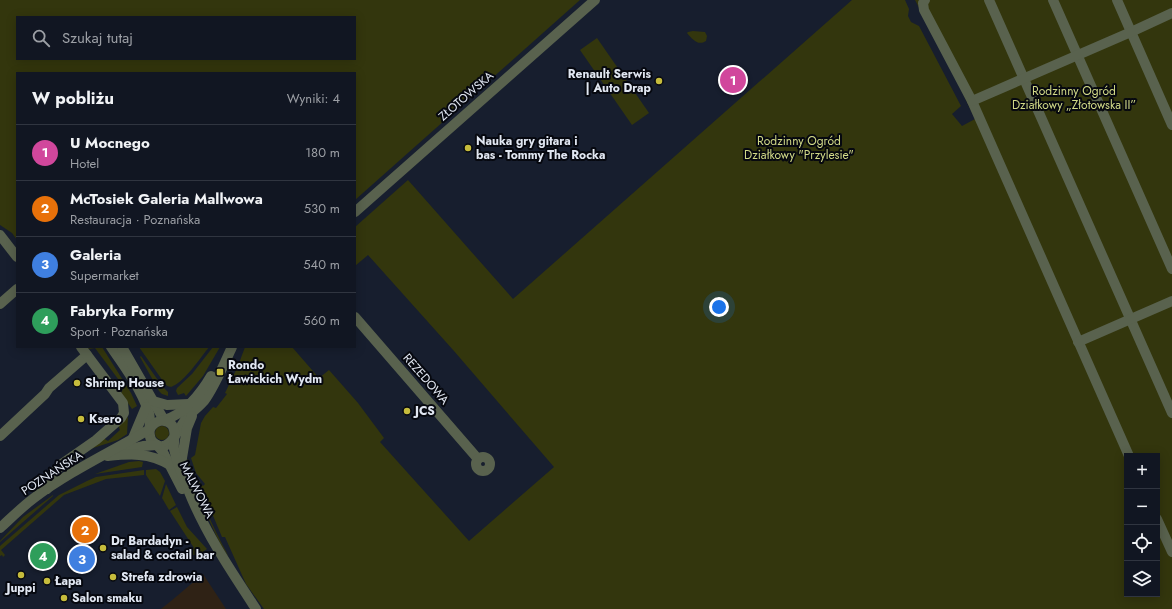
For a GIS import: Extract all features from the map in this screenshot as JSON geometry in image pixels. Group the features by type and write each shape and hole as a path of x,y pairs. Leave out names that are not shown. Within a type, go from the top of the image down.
{"street":[{"name":"ZŁOTOWSKA","path":"356,211 595,0"},
{"path":"925,0 923,3 924,10 972,101 1128,453"},
{"path":"989,0 1172,413"},
{"path":"1053,0 1172,269"},
{"path":"1117,0 1172,125"},
{"path":"972,101 1172,13"},
{"path":"0,235 16,256"},
{"path":"0,304 16,290"},
{"path":"1078,342 1172,301"},
{"name":"REZEDOWA","path":"356,318 478,458"},
{"path":"112,348 150,404 173,428 175,432 174,437"},
{"path":"123,348 140,376 150,404 149,434 151,440 157,445"},
{"path":"104,456 143,446 167,445 171,442 226,348"},
{"path":"150,429 156,422 191,408 207,396 231,348"},
{"path":"0,436 45,394 84,351 123,403 124,412 120,418 96,440 63,463 50,477 47,489"},
{"path":"150,404 191,408"},
{"path":"136,436 150,404"},
{"name":"MALWOWA","path":"180,468 191,408"},
{"name":"POZNAŃSKA","path":"0,528 33,498 85,465 104,456 150,429"},
{"name":"MALWOWA","path":"174,437 175,450 180,468 196,509 215,546"},
{"name":"MALWOWA","path":"157,445 163,452 170,465 197,520 256,609"},
{"path":"104,456 141,454 170,465"},
{"path":"1160,525 1172,552"}],"shaded area":[{"path":"203,574 226,609 161,609 171,601"}],"green space":[{"path":"0,0 580,0 356,199 356,72 16,72 16,239 12,233 0,225"},
{"path":"852,0 905,0 909,9 908,16 911,22 919,26 961,106 952,114 962,126 975,119 915,0 1172,0 1172,609 264,609 246,584 225,537 222,537 198,480 203,486 205,484 196,473 191,458 195,455 201,423 213,407 216,408 227,394 225,393 245,348 293,348 319,378 329,370 358,403 384,438 380,442 469,541 554,467 454,351 368,255 356,265 356,226 408,180 513,299"},
{"path":"693,31 705,32 707,36 706,41 698,43 694,40 687,33"},
{"path":"597,38 649,113 632,125 580,50"},
{"path":"95,348 103,348 131,393 137,406 132,409 121,393 124,387"},
{"path":"140,348 208,348 177,384 171,387 165,384"},
{"path":"212,348 219,348 203,376 186,396 184,393 178,395 176,391 177,388 192,374"},
{"path":"141,356 162,386 168,392 168,396 159,391 140,357"},
{"path":"128,417 127,434 118,440 90,449 103,438 108,441 120,430 118,425"},
{"path":"159,426 165,426 169,430 169,436 165,440 159,440 155,436 155,430"},
{"path":"188,459 191,471 206,509 229,557 219,541 195,487 187,460"},
{"path":"129,462 143,462 142,467 95,474"},
{"path":"156,469 160,472 165,481 160,496 146,475 146,470"},
{"path":"144,470 144,475 106,479 64,495 1,550 5,555 3,557 2,555 0,556 0,546 59,495 96,477"},
{"path":"166,484 176,505 169,510 162,498"},
{"path":"53,496 0,542 23,517"},
{"path":"177,507 187,527 207,549 198,555 193,555 189,552 194,548 170,511"}],"place":[{"name":"U Mocnego","path":"733,80"},
{"name":"Renault Serwis | Auto Drap","path":"659,81"},
{"name":"Nauka gry gitara i bas - Tommy The Rocka","path":"468,148"},
{"name":"Rondo Ławickich Wydm","path":"220,372"},
{"name":"Shrimp House","path":"77,383"},
{"name":"JCS","path":"407,411"},
{"name":"Ksero","path":"81,419"},
{"name":"McTosiek Galeria Mallwowa","path":"85,530"},
{"name":"Dr Bardadyn - salad & coctail bar","path":"103,548"},
{"name":"Fabryka Formy","path":"43,556"},
{"name":"Galeria","path":"82,559"},
{"name":"Juppi","path":"21,575"},
{"name":"Strefa zdrowia","path":"113,577"},
{"name":"Łapa","path":"47,581"},
{"name":"Salon smaku","path":"64,598"}],"park label":[{"name":"Rodzinny Ogród Działkowy „Złotowska II”","path":"1074,98"},
{"name":"Rodzinny Ogród Działkowy \"Przylesie\"","path":"799,148"}]}
